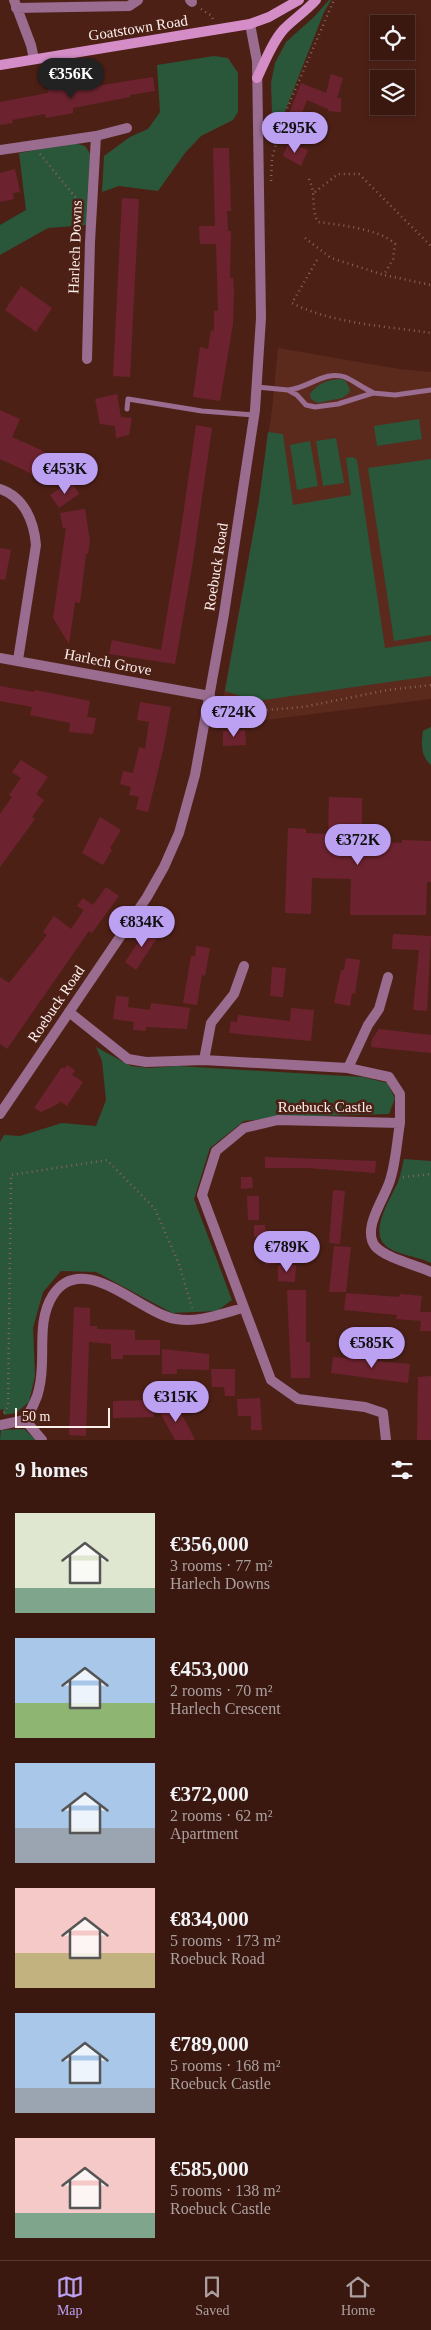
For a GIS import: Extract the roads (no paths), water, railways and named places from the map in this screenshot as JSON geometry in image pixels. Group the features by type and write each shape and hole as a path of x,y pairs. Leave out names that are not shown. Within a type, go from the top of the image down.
{"main road":[{"path":"250,24 269,17 299,0"},
{"path":"257,78 284,29 307,11 316,0"},
{"name":"Goatstown Road","path":"0,65 250,24"}],"street":[{"path":"34,59 31,45 15,4 129,6 138,0"},
{"name":"Roebuck Road","path":"0,1114 147,897 164,867 179,834 187,810 224,614 258,387 261,318 257,78 256,51 250,24"},
{"path":"0,150 96,136 126,128"},
{"name":"Harlech Downs","path":"87,359 91,216 96,136"},
{"path":"0,489 16,498 28,514 35,529 36,545 18,660"},
{"name":"Harlech Grove","path":"0,658 210,696"},
{"path":"204,1060 211,1024 234,994 244,966"},
{"path":"348,1068 368,1025 379,1009 388,977"},
{"path":"69,1012 128,1058 146,1062 204,1060 348,1068 389,1077 400,1094 400,1123 391,1178 373,1219 372,1234 375,1245 387,1256 412,1263 431,1272"},
{"name":"Roebuck Castle","path":"386,1440 383,1414 365,1407 298,1399 271,1380 202,1195 216,1151 244,1128 278,1120 400,1123"},
{"path":"0,1425 25,1420 34,1405 40,1388 41,1342 45,1316 52,1297 66,1283 91,1279 108,1285 147,1307 174,1319 195,1321 243,1308"},
{"path":"25,1420 42,1440"}],"lane":[{"path":"258,387 288,390 300,389 321,378 337,376 345,377 373,392 395,395 431,390"},
{"path":"288,390 297,395 306,406 315,407 332,406 373,392"},
{"path":"127,409 128,399 202,411 254,415"}]}
